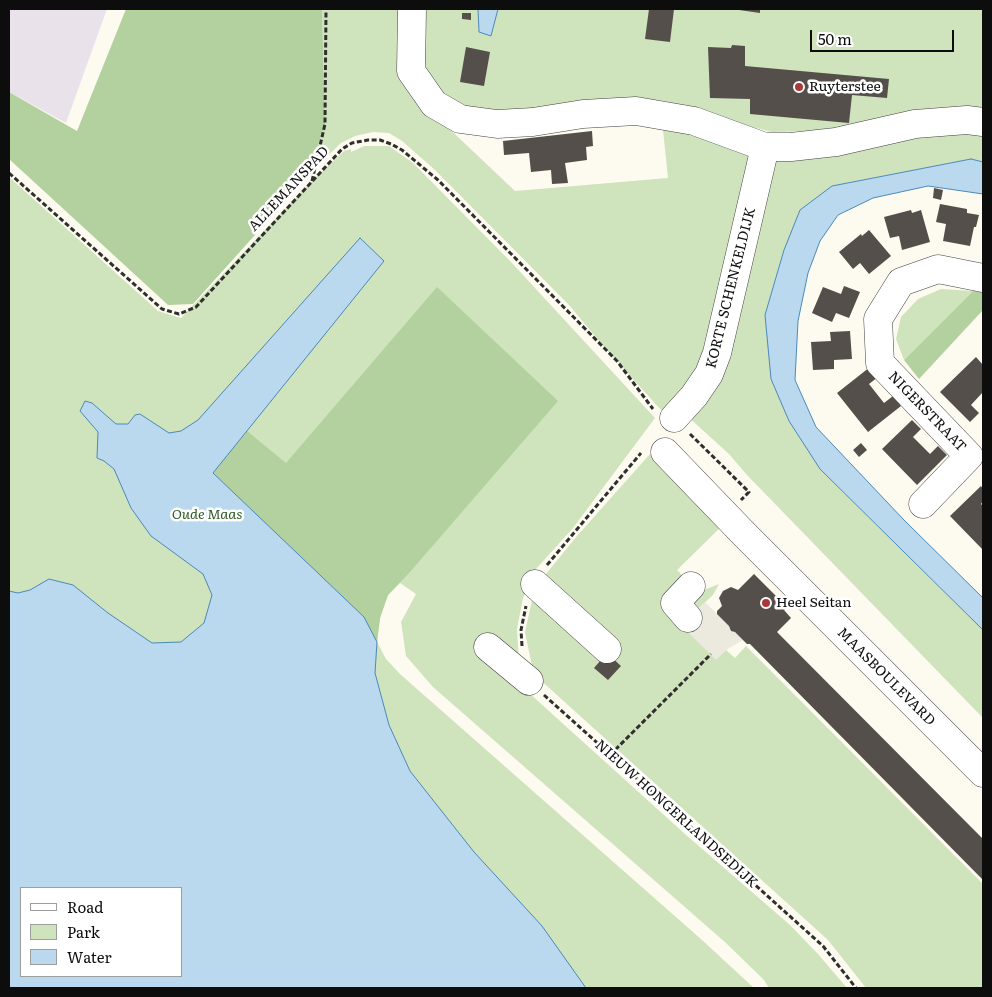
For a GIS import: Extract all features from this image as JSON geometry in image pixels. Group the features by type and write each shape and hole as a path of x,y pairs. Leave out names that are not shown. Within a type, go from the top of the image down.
{"street":[{"path":"412,9 411,71 434,104 460,119 496,124 533,122 583,114 636,111 694,121 766,147 791,147 836,142 915,124 967,120 983,122"},
{"name":"KORTE SCHENKELDIJK","path":"664,414 694,396 709,374 717,352 766,147"},
{"name":"NIGERSTRAAT","path":"979,456 880,363 878,319 901,282 938,269 983,278"},
{"name":"MAASBOULEVARD","path":"654,452 727,515 983,774"},
{"path":"923,504 979,456"},
{"path":"535,584 607,649"},
{"path":"688,618 674,603 691,586"},
{"path":"488,647 529,681"}],"path":[{"path":"312,181 325,124 326,9"},
{"name":"ALLEMANSPAD","path":"9,173 162,309 180,314 196,307 342,149 352,143 368,140 380,140 391,144 402,150 438,180 617,361 664,414"},
{"path":"664,414 749,492 727,515"},
{"path":"521,630 528,598 541,571 654,452"},
{"path":"610,755 711,654"},
{"name":"NIEUW HONGERLANDSEDIJK","path":"529,681 823,946 856,988"}],"shaded area":[{"path":"9,9 107,9 66,123 9,92"},
{"path":"705,602 729,626 731,631 735,632 743,640 726,650 716,660 681,625"}],"green space":[{"path":"126,9 322,9 325,124 308,176 193,304 168,305 9,159 9,92 77,131"},
{"path":"322,9 403,9 404,72 412,96 422,109 440,120 515,191 668,178 662,120 744,145 750,158 717,318 696,373 670,409 661,410 569,305 434,169 402,141 389,133 373,132 355,136 341,143 308,175 325,124"},
{"path":"421,9 478,9 479,32 491,36 498,9 983,9 983,114 820,131 772,132 741,124 694,107 658,100 617,98 579,101 515,112 470,109 447,102 431,86 422,51"},
{"path":"983,127 983,162 971,159 832,186 784,250 765,315 820,469 983,630 983,718 746,474 729,454 686,415 756,232 778,156"},
{"name":"Oude Maas","path":"364,146 389,146 413,163 511,262 655,418 573,528 536,569 523,598 517,629 519,663 486,634 476,645 685,834 790,925 847,988 769,988 764,980 726,943 433,687 406,656 401,622 416,594 400,583 388,595 380,618 377,642 386,659 400,674 754,988 206,988 182,887 9,776 9,177 158,311 181,318 309,184 344,151 351,149 351,152"},
{"path":"437,287 558,401 388,595 380,618 377,642 364,617 213,473 247,431 286,463"},
{"path":"941,289 973,291 904,360 896,339 901,317 918,299"},
{"path":"973,291 983,292 983,310 919,379 904,360"},
{"path":"650,454 726,522 677,570 699,592 719,584 713,595 681,625 716,659 726,650 735,658 746,646 983,884 983,988 866,988 828,940 537,677 532,666 525,632 532,600 545,575"}],"water":[{"path":"478,9 498,9 491,36 479,32"},
{"path":"971,159 983,162 983,194 928,186 873,198 838,215 820,241 808,273 798,321 795,380 816,427 904,520 983,598 983,630 820,469 789,421 771,379 765,315 784,250 800,210 832,186"},
{"path":"360,238 384,261 213,473 364,617 377,642 375,673 389,725 410,771 474,852 542,926 586,988 9,988 9,591 18,593 30,590 49,579 73,585 108,613 152,643 181,642 204,623 212,595 203,574 151,536 131,508 114,469 97,458 98,432 80,411 85,401 92,403 116,424 128,424 135,415 140,414 169,433 181,431 198,420"}],"building":[{"path":"649,9 674,9 670,42 645,39"},
{"path":"732,9 760,9 760,13"},
{"path":"462,13 471,13 471,20 462,19"},
{"name":"Ruyterstee","path":"732,45 745,46 745,66 889,79 887,98 852,95 849,123 750,114 750,99 710,98 708,47 731,48"},
{"path":"466,47 490,52 484,86 460,82"},
{"path":"592,131 593,146 586,147 587,160 565,163 568,183 552,184 551,170 531,172 529,153 504,155 503,141"},
{"path":"934,188 943,190 941,200 933,198"},
{"path":"940,204 967,209 967,213 979,215 970,246 943,241 946,224 936,222"},
{"path":"911,210 912,213 921,210 930,242 902,250 899,236 890,238 884,217"},
{"path":"869,230 891,256 869,274 860,263 853,269 839,252 861,234 862,236"},
{"path":"844,286 860,292 849,318 836,313 832,322 812,313 823,287 841,294"},
{"path":"850,331 852,359 834,360 834,369 813,370 811,342 831,341 830,332"},
{"path":"976,357 983,365 983,392 971,405 979,413 970,422 940,392"},
{"path":"870,367 878,377 869,384 884,403 893,396 901,406 868,432 837,393"},
{"path":"912,420 921,429 913,437 930,454 938,446 947,455 917,485 882,449"},
{"path":"861,443 867,450 859,457 853,450"},
{"path":"981,486 983,489 983,501 981,504 983,506 983,550 950,516"},
{"path":"754,574 787,607 784,610 791,618 777,632 983,839 983,880 750,644 747,644 735,632 731,631 729,626 717,614 717,611 722,606 719,598 723,591 731,587 738,590"},
{"path":"607,653 621,666 608,680 594,668"}],"place":[{"name":"Ruyterstee","path":"799,87"},
{"name":"Heel Seitan","path":"766,603"}]}
